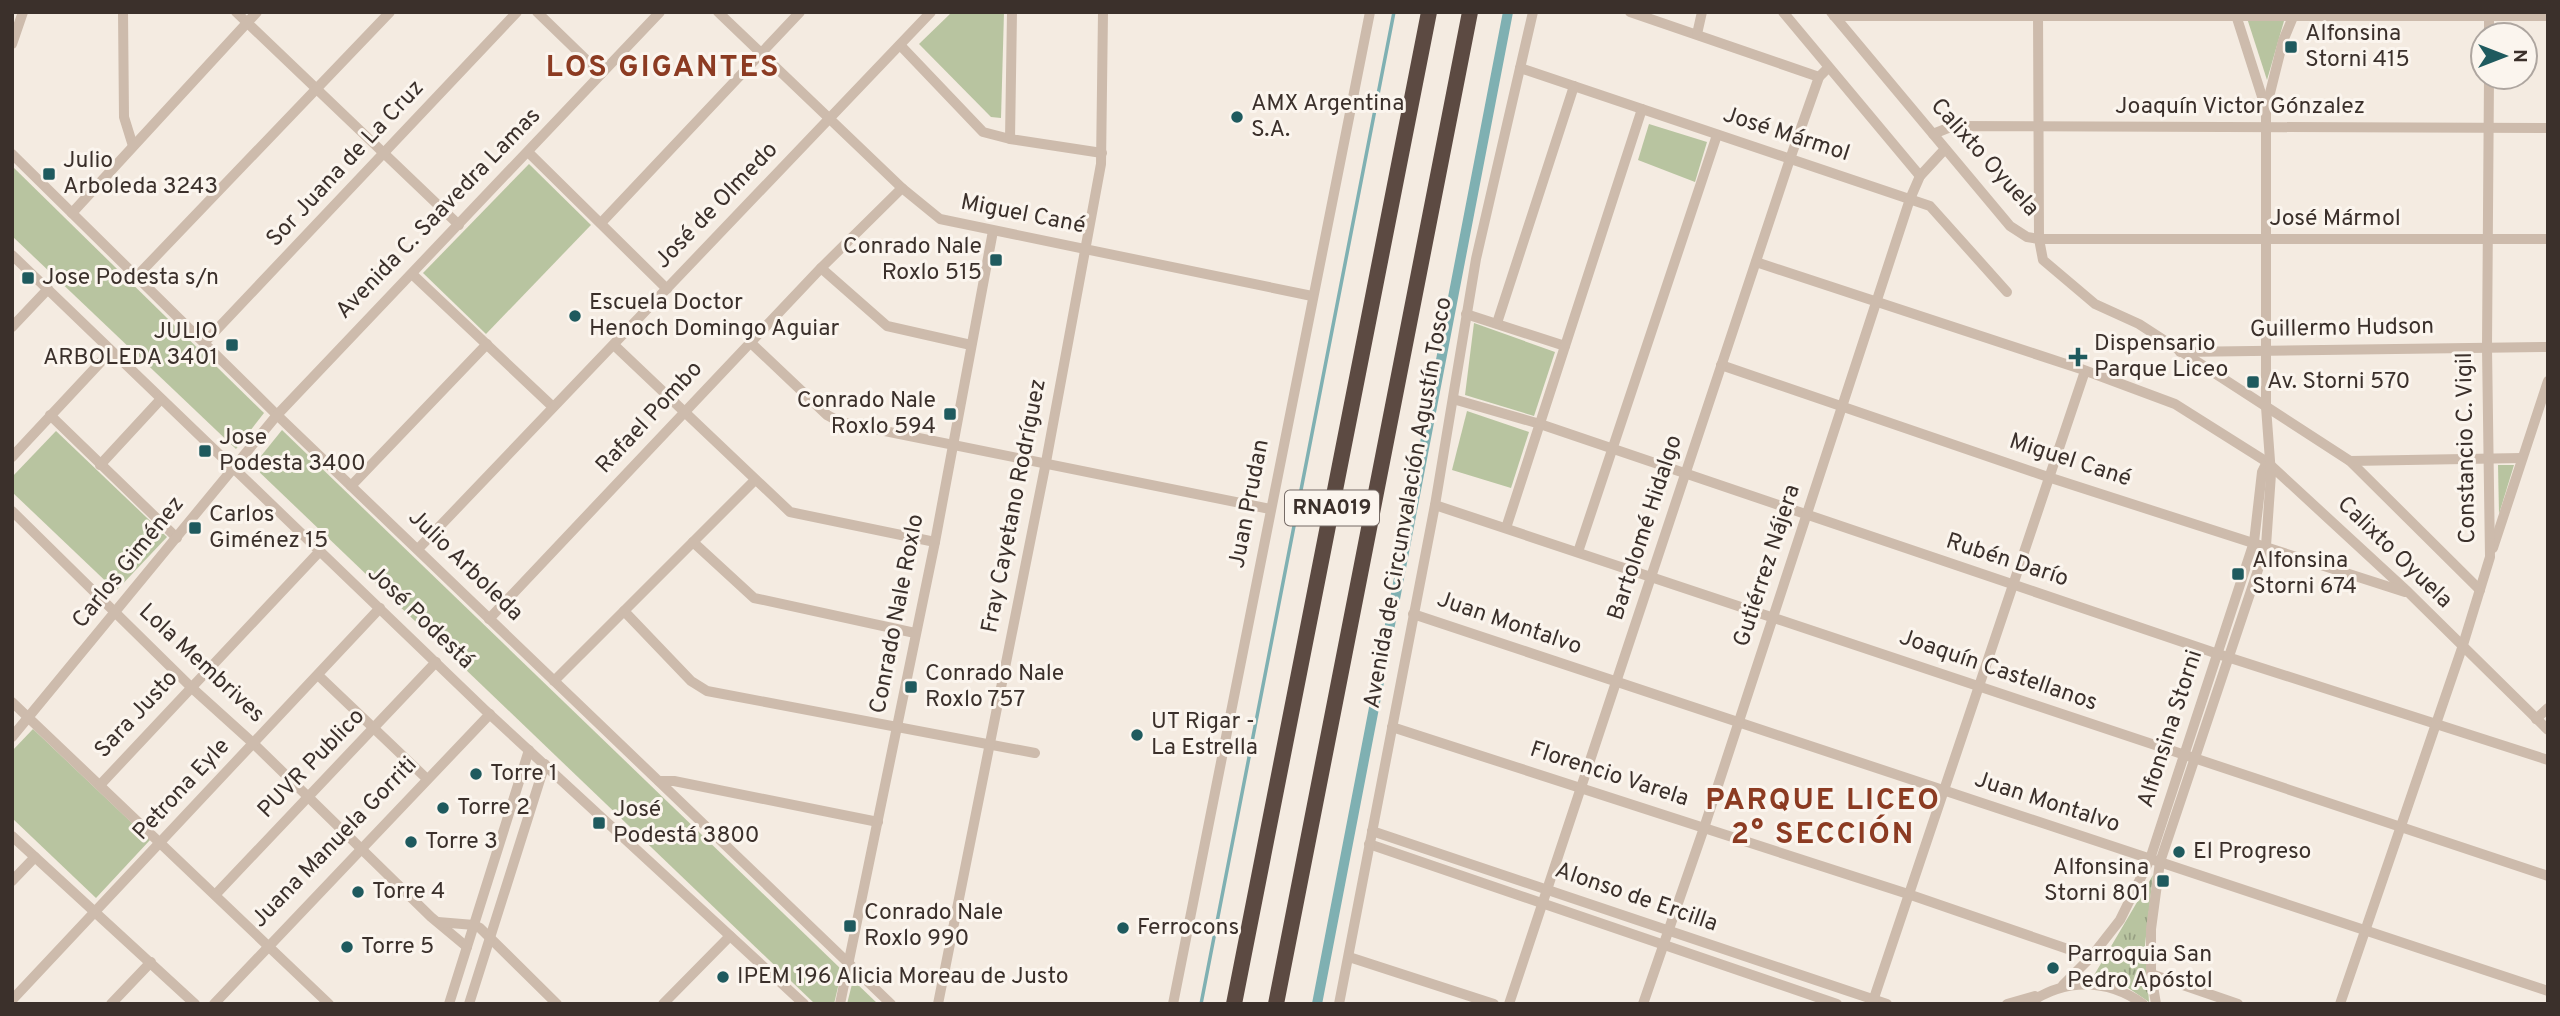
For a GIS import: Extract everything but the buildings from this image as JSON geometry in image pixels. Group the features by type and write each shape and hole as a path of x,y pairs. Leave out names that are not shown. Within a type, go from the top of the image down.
{"highway":[{"name":"RNA019","path":"1234,1004 1429,12"},
{"name":"Avenida de Circunvalación Agustín Tosco","path":"1276,1004 1470,12"}],"street":[{"path":"12,44 23,12"},
{"path":"123,12 124,117 133,146"},
{"path":"236,12 459,225"},
{"path":"72,213 257,12"},
{"path":"136,276 390,12"},
{"name":"Sor Juana de La Cruz","path":"204,343 517,12"},
{"path":"537,12 601,74"},
{"name":"Avenida C. Saavedra Lamas","path":"277,415 660,12"},
{"name":"Miguel Cané","path":"719,12 902,188 940,219 1312,296"},
{"path":"601,223 800,12"},
{"name":"José de Olmedo","path":"418,549 931,12"},
{"path":"1010,139 1012,12"},
{"name":"Fray Cayetano Rodríguez","path":"939,1004 1046,463 1102,153 1103,12"},
{"name":"Juan Prudan","path":"1173,1004 1370,12"},
{"name":"Avenida de Circunvalación Agustín Tosco","path":"1339,1004 1435,505 1466,314 1533,12"},
{"path":"1630,12 1819,77"},
{"path":"1697,34 1702,12"},
{"path":"1783,12 1920,176"},
{"path":"1832,14 2548,16"},
{"name":"Calixto Oyuela","path":"1832,14 2010,226 2027,237 2039,239 2043,260 2095,304 2139,324 2350,461 2480,590"},
{"path":"2038,14 2039,239"},
{"name":"Alfonsina Storni","path":"2063,985 2091,957 2120,920 2155,861 2260,544 2270,474 2267,462 2265,352 2266,109 2283,41 2295,14"},
{"name":"Alfonsina Storni","path":"2236,15 2266,109"},
{"path":"900,45 977,128 993,136 1102,153"},
{"name":"José Mármol","path":"1520,68 1910,199 1937,211 2007,292"},
{"name":"Bartolomé Hidalgo","path":"1508,1004 1687,475 1790,159 1819,77 1828,68"},
{"path":"1497,323 1574,86"},
{"name":"Constancio C. Vigil","path":"2340,1004 2399,826 2437,723 2490,557 2487,348 2488,91"},
{"path":"1506,528 1642,110"},
{"name":"Joaquín Victor Gónzalez","path":"1933,134 1952,126 2548,128"},
{"path":"1578,552 1717,135"},
{"name":"Gutiérrez Nájera","path":"1643,1004 1704,828 1910,199 1920,176 1945,149"},
{"path":"528,152 667,289"},
{"name":"Julio Arboleda","path":"12,154 277,415 891,1004"},
{"name":"Rafael Pombo","path":"489,618 821,268 902,188"},
{"name":"Conrado Nale Roxlo","path":"840,1004 935,542 993,231"},
{"name":"José Mármol","path":"2039,239 2548,239"},
{"name":"José Podestá","path":"12,256 490,714 804,1004"},
{"path":"1756,262 2085,371 1873,1002"},
{"path":"821,268 887,326 971,345"},
{"path":"412,274 553,407"},
{"path":"12,327 48,289"},
{"path":"1466,314 1565,346"},
{"path":"751,343 832,419 1270,509"},
{"path":"351,486 486,344"},
{"path":"614,345 784,508 796,515 935,542"},
{"name":"Guillermo Hudson","path":"2179,352 2548,347"},
{"path":"12,457 111,351"},
{"name":"Miguel Cané","path":"1721,365 2048,477 2408,592"},
{"name":"Calixto Oyuela","path":"2085,371 2175,404 2267,462 2408,592 2548,730"},
{"path":"2490,557 2548,381"},
{"path":"100,465 161,399"},
{"name":"Rubén Darío","path":"1453,399 1540,424 2223,655 2548,760"},
{"path":"50,415 177,538"},
{"name":"Carlos Giménez","path":"12,737 277,415"},
{"path":"2350,461 2522,458"},
{"path":"555,681 755,480"},
{"name":"Joaquín Castellanos","path":"1435,505 2548,876"},
{"name":"Lola Membrives","path":"12,512 192,688 254,744 437,922 467,947"},
{"path":"692,542 754,598 915,633"},
{"name":"Sara Justo","path":"100,785 319,552"},
{"name":"Petrona Eyle","path":"12,1000 380,608"},
{"path":"624,611 699,688 1035,753"},
{"name":"Juan Montalvo","path":"1413,614 2548,991"},
{"name":"PUVR Publico","path":"216,894 436,662"},
{"path":"319,676 426,778"},
{"path":"12,702 329,1004"},
{"path":"2536,719 2548,708"},
{"name":"Juana Manuela Gorriti","path":"214,1004 426,778 490,714"},
{"name":"Florencio Varela","path":"1392,727 1908,894 2091,957"},
{"path":"449,1004 529,750"},
{"path":"469,1004 545,764"},
{"path":"659,781 674,781 878,822"},
{"name":"Alonso de Ercilla","path":"1372,831 1873,1002 1887,1004"},
{"path":"12,835 195,1004"},
{"name":"Alonso de Ercilla","path":"1369,844 1837,1004"},
{"path":"12,881 35,858"},
{"name":"Alfonsina Storni","path":"2155,861 2151,974 2156,1004"},
{"path":"437,922 474,925 557,1004"},
{"path":"663,1004 730,936"},
{"path":"1349,957 1494,1004"},
{"path":"111,1004 151,962"},
{"path":"2151,974 2238,1004"},
{"path":"2007,1004 2041,995 2063,985 2097,984 2120,990 2143,1004"},
{"path":"2028,1004 2041,995"}],"green space":[{"path":"952,12 1004,12 1001,118 991,117 919,44"},
{"path":"2245,12 2286,14 2267,80"},
{"path":"1649,124 1707,142 1695,182 1638,160"},
{"path":"529,164 591,225 486,334 423,273"},
{"path":"12,166 264,413 236,449 12,236"},
{"path":"1474,323 1555,352 1534,416 1465,395"},
{"path":"1467,411 1529,432 1511,488 1452,470"},
{"path":"282,430 842,970 834,1004 815,1004 253,466"},
{"path":"56,431 167,537 116,591 12,492 12,477"},
{"path":"2498,465 2514,465 2499,514"},
{"path":"33,729 150,840 96,898 12,818 12,751"},
{"path":"2153,875 2145,945 2149,1002 2121,983 2093,977"},
{"path":"853,980 878,1004 847,1004"}],"waterway":[{"path":"1201,1004 1394,12"},
{"path":"1317,1004 1508,12"}],"place":[{"name":"Alfonsina Storni 415","path":"2291,47"},
{"name":"AMX Argentina S.A.","path":"1237,117"},
{"name":"Julio Arboleda 3243","path":"49,174"},
{"name":"Conrado Nale Roxlo 515","path":"996,260"},
{"name":"Jose Podesta s/n","path":"28,278"},
{"name":"Escuela Doctor Henoch Domingo Aguiar","path":"575,316"},
{"name":"JULIO ARBOLEDA 3401","path":"232,345"},
{"name":"Dispensario Parque Liceo","path":"2078,357"},
{"name":"Av. Storni 570","path":"2253,382"},
{"name":"Conrado Nale Roxlo 594","path":"950,414"},
{"name":"Jose Podesta 3400","path":"205,451"},
{"name":"Carlos Giménez 15","path":"195,528"},
{"name":"Alfonsina Storni 674","path":"2238,574"},
{"name":"Conrado Nale Roxlo 757","path":"911,687"},
{"name":"UT Rigar - La Estrella","path":"1137,735"},
{"name":"Torre 1","path":"476,774"},
{"name":"Torre 2","path":"443,808"},
{"name":"José Podestá 3800","path":"599,823"},
{"name":"Torre 3","path":"411,842"},
{"name":"El Progreso","path":"2179,852"},
{"name":"Alfonsina Storni 801","path":"2163,881"},
{"name":"Torre 4","path":"358,892"},
{"name":"Conrado Nale Roxlo 990","path":"850,926"},
{"name":"Ferrocons","path":"1123,928"},
{"name":"Torre 5","path":"347,947"},
{"name":"Parroquia San Pedro Apóstol","path":"2053,968"},
{"name":"IPEM 196 Alicia Moreau de Justo","path":"723,977"}],"district":[{"name":"LOS GIGANTES","path":"663,68"},
{"name":"PARQUE LICEO 2° SECCIÓN","path":"1823,818"}]}
